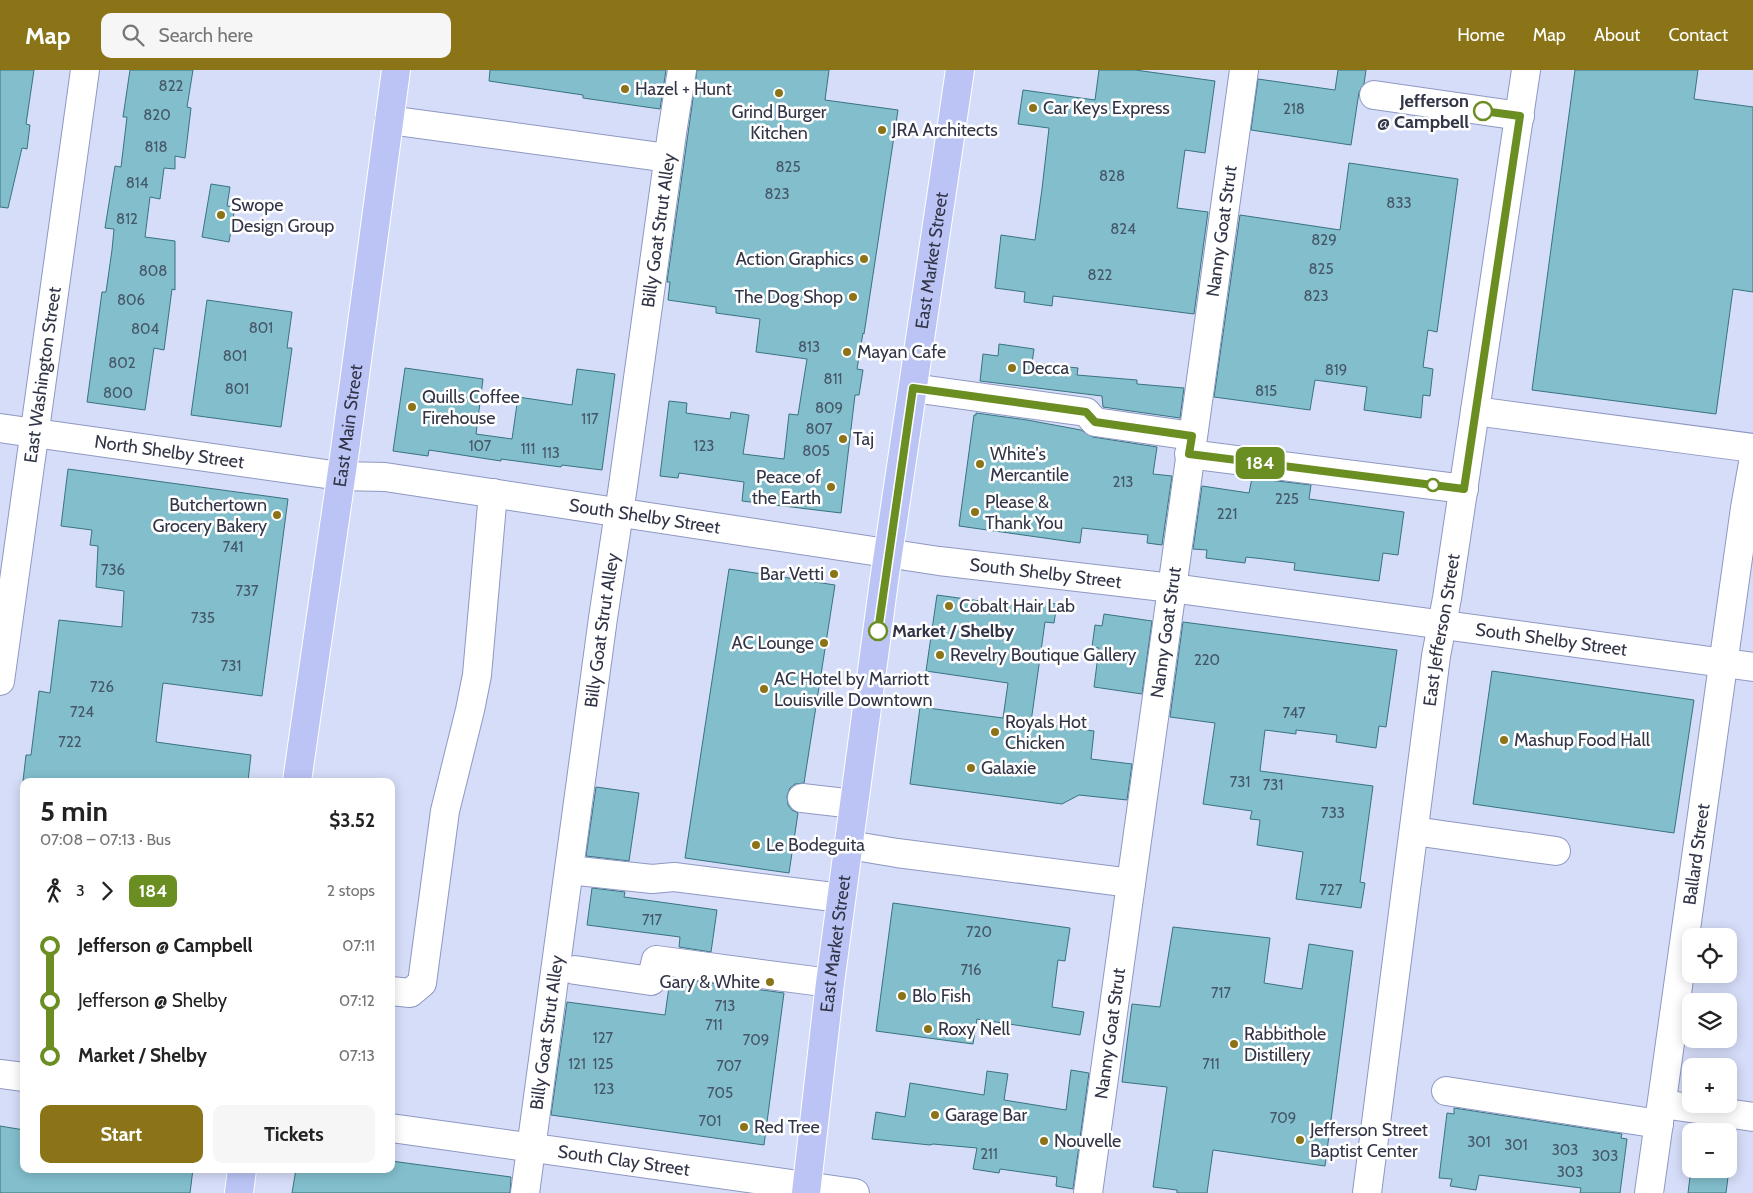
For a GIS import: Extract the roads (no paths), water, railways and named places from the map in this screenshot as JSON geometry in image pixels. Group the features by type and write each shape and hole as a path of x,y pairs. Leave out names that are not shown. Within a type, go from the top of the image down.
{"main road":[{"name":"East Main Street","path":"297,778 396,70"},
{"name":"East Market Street","path":"807,1190 841,898 889,553 960,70"},
{"path":"239,1193 242,1173"}],"street":[{"name":"East Washington Street","path":"0,680 85,70"},
{"name":"Billy Goat Strut Alley","path":"525,1193 569,870 589,741 668,158 682,70"},
{"name":"Nanny Goat Strut","path":"1088,1193 1244,70"},
{"name":"East Jefferson Street","path":"1367,1193 1436,656 1464,489 1526,70"},
{"path":"1374,95 1520,116"},
{"path":"389,120 668,158"},
{"path":"913,388 1086,412 1095,422 1191,445 1464,489"},
{"path":"1475,411 1753,448"},
{"name":"North Shelby Street","path":"0,428 340,476"},
{"name":"Ballard Street","path":"1649,1193 1724,663 1749,509 1753,462"},
{"name":"South Shelby Street","path":"340,476 385,477 939,561 1172,588 1753,667"},
{"path":"395,992 410,994 422,983 445,811 477,675 493,493"},
{"path":"802,798 854,804"},
{"path":"1414,831 1556,852"},
{"path":"849,844 897,853 1131,883"},
{"path":"569,870 652,878 674,877 841,898"},
{"path":"575,970 651,982 656,960 830,983"},
{"path":"0,1074 20,1076"},
{"path":"1446,1091 1661,1114 1753,1117"},
{"name":"South Clay Street","path":"395,1129 807,1190 855,1193"}],"place":[{"name":"Hazel + Hunt","path":"625,89"},
{"name":"Grind Burger Kitchen","path":"779,93"},
{"name":"Car Keys Express","path":"1033,108"},
{"name":"Jefferson @ Campbell","path":"1483,111"},
{"name":"JRA Architects","path":"882,130"},
{"name":"Swope Design Group","path":"221,215"},
{"name":"Action Graphics","path":"864,259"},
{"name":"The Dog Shop","path":"853,297"},
{"name":"Mayan Cafe","path":"847,352"},
{"name":"Decca","path":"1012,368"},
{"name":"Quills Coffee Firehouse","path":"412,407"},
{"name":"Taj","path":"843,439"},
{"name":"White's Mercantile","path":"980,464"},
{"name":"Peace of the Earth","path":"831,487"},
{"name":"Please & Thank You","path":"975,512"},
{"name":"Butchertown Grocery Bakery","path":"277,515"},
{"name":"Bar Vetti","path":"834,574"},
{"name":"Cobalt Hair Lab","path":"949,606"},
{"name":"Market / Shelby","path":"878,631"},
{"name":"AC Lounge","path":"824,643"},
{"name":"Revelry Boutique Gallery","path":"940,655"},
{"name":"AC Hotel by Marriott Louisville Downtown","path":"764,689"},
{"name":"Royals Hot Chicken","path":"995,732"},
{"name":"Mashup Food Hall","path":"1504,740"},
{"name":"Galaxie","path":"971,768"},
{"name":"Le Bodeguita","path":"756,845"},
{"name":"Gary & White","path":"770,982"},
{"name":"Blo Fish","path":"902,996"},
{"name":"Roxy Nell","path":"928,1029"},
{"name":"Rabbithole Distillery","path":"1234,1044"},
{"name":"Garage Bar","path":"935,1115"},
{"name":"Red Tree","path":"744,1127"},
{"name":"Jefferson Street Baptist Center","path":"1300,1140"},
{"name":"Nouvelle","path":"1044,1141"}]}
